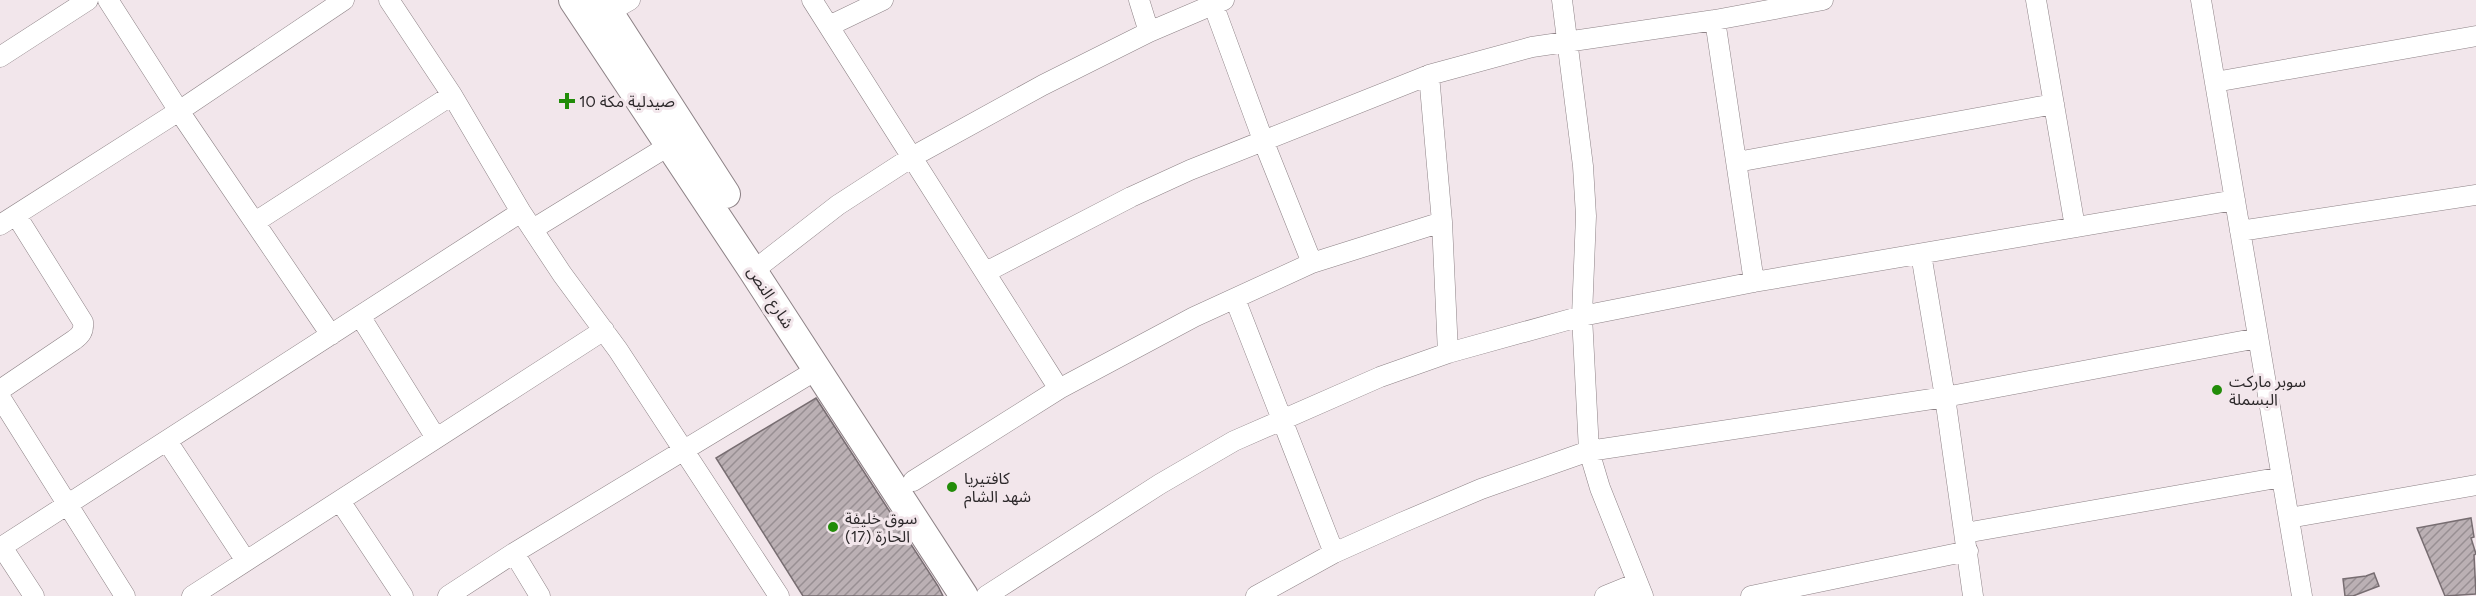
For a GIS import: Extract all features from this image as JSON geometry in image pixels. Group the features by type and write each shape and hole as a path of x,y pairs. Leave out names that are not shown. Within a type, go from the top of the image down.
{"main road":[{"name":"شارع النص","path":"573,0 670,145 761,265 913,481 987,596"},
{"name":"شارع النص","path":"613,4 818,369 964,596"}],"street":[{"path":"0,57 88,0"},
{"path":"108,0 179,111 331,335"},
{"path":"0,390 74,340 83,329 83,322 8,220 179,111 344,0"},
{"path":"389,0 452,95 521,212 684,449 779,596"},
{"path":"812,0 1059,389"},
{"path":"829,26 883,0"},
{"path":"1139,0 1149,32"},
{"path":"1562,0 1583,166 1586,216 1581,316 1589,451 1600,488 1640,590 1605,596"},
{"path":"986,272 1131,197 1263,140 1430,75 1483,59 1569,41 1715,20 1823,0"},
{"path":"2036,0 2075,227"},
{"path":"2201,0 2302,596"},
{"path":"761,265 838,205 912,157 1043,85 1149,32 1219,2 1263,140 1312,263"},
{"path":"1715,20 1754,282"},
{"path":"2215,82 2476,36"},
{"path":"1430,75 1442,222 1448,353"},
{"path":"255,222 452,95"},
{"path":"1737,162 2054,104"},
{"path":"533,229 670,145"},
{"path":"2240,231 2476,195"},
{"path":"987,596 1160,484 1234,441 1380,376 1448,353 1581,316 1754,282 2235,200"},
{"path":"34,596 1,547 521,212"},
{"path":"913,481 1059,389 1173,328 1312,263 1442,222"},
{"path":"1921,254 1967,542 1973,596"},
{"path":"1235,299 1334,553"},
{"path":"360,316 436,438"},
{"path":"192,596 604,330"},
{"path":"1256,596 1334,553 1481,489 1589,451 1945,398 2258,338"},
{"path":"448,596 514,553 818,369"},
{"path":"0,397 125,596"},
{"path":"167,441 246,561"},
{"path":"1750,596 1967,542 2282,477"},
{"path":"2289,518 2476,485"},
{"path":"340,501 403,596"},
{"path":"514,553 540,596"}],"building":[{"name":"سوق خليفة الحارة (17)","path":"816,398 943,596 803,596 716,458"},
{"path":"2471,518 2474,537 2471,538 2476,554 2474,555 2476,594 2445,596 2417,528"},
{"path":"2374,573 2379,586 2353,596 2345,596 2343,579"}],"place":[{"name":"صيدلية مكة 10","path":"567,101"},
{"name":"سوبر ماركت البسملة","path":"2217,390"},
{"name":"كافتيريا شهد الشام","path":"952,487"},
{"name":"سوق خليفة الحارة (17)","path":"833,527"}]}
